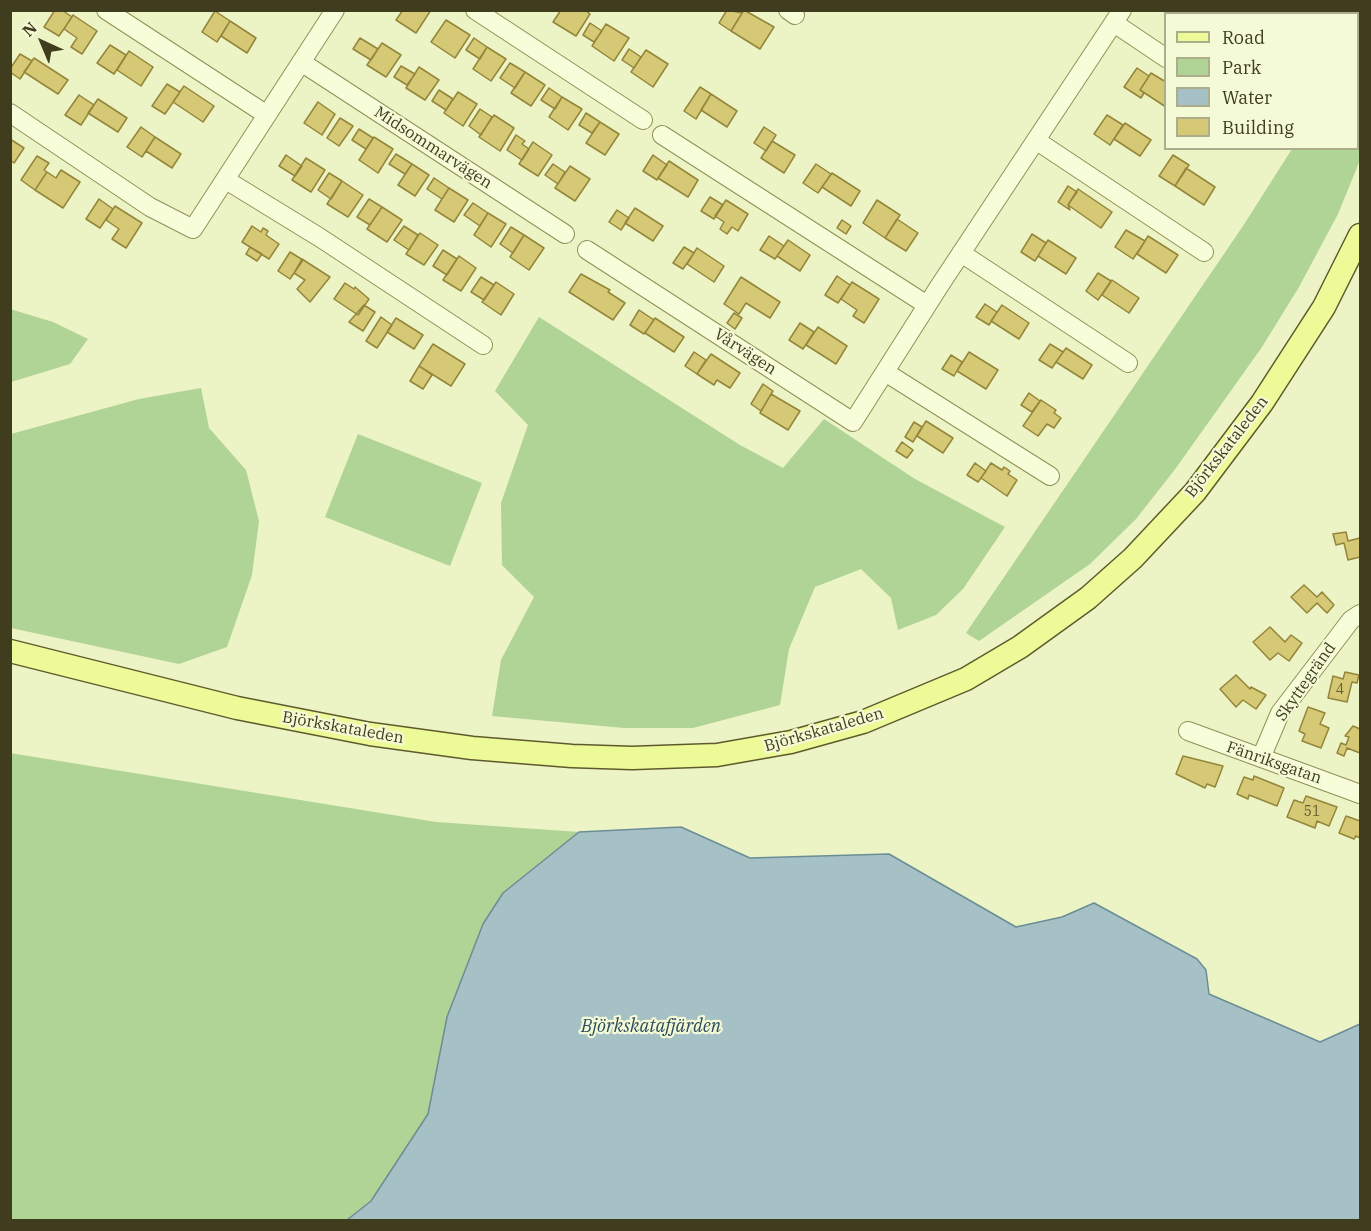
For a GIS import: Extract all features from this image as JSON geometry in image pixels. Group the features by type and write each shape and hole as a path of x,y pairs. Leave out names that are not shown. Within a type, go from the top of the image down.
{"main road":[{"name":"Björkskataleden","path":"10,651 237,708 359,732 528,753 632,759 717,755 791,742 863,722 966,679 1020,647 1088,598 1133,558 1195,492 1262,404 1324,307 1360,235"}],"street":[{"path":"106,10 267,115"},
{"path":"10,113 150,207 193,229 335,10"},
{"path":"474,10 643,120"},
{"name":"Vårvägen","path":"587,250 853,422 927,305 1118,17 1164,56"},
{"name":"Midsommarvägen","path":"302,62 565,234"},
{"path":"662,135 927,305"},
{"path":"1036,141 1204,252"},
{"path":"226,180 319,237 483,345"},
{"path":"961,254 1128,363"},
{"path":"885,372 1050,476"},
{"name":"Skyttegränd","path":"1261,758 1280,713 1351,620 1360,614"},
{"name":"Fänriksgatan","path":"1188,731 1360,794"}],"green space":[{"path":"1359,46 1360,160 1338,214 1299,287 1262,347 1176,468 1136,519 1090,564 979,641 966,633 1243,226 1291,150 1359,150"},
{"path":"10,309 53,322 88,339 70,364 11,382"},
{"path":"539,317 740,445 783,468 824,419 915,479 1005,527 963,589 936,615 898,630 891,598 861,569 815,587 789,649 780,705 693,728 624,728 492,716 501,660 534,597 502,565 501,503 528,425 495,391"},
{"path":"201,388 209,428 246,470 259,521 252,575 227,647 179,664 11,628 11,434 139,399"},
{"path":"358,434 482,483 450,566 325,517"},
{"path":"10,753 436,822 579,832 503,893 483,924 447,1017 428,1114 371,1201 347,1220 11,1220"}],"water":[{"name":"Björkskatafjärden","path":"681,827 750,858 889,854 1016,927 1062,917 1094,903 1197,959 1206,970 1209,994 1320,1042 1360,1024 1360,1220 347,1220 371,1201 428,1114 447,1017 483,924 503,893 579,832"}],"building":[{"path":"55,10 62,10 72,17 59,36 44,27"},
{"path":"403,10 431,10 416,33 396,20"},
{"path":"561,10 585,10 590,14 576,36 553,22"},
{"path":"727,10 742,13 731,31 719,23"},
{"path":"744,10 774,27 760,49 731,31"},
{"path":"215,11 230,21 217,42 202,32"},
{"path":"73,15 97,31 82,54 71,47 77,38 64,29"},
{"path":"446,20 470,35 455,58 431,42"},
{"path":"230,21 256,38 247,53 221,36"},
{"path":"590,23 602,31 594,42 583,35"},
{"path":"606,24 629,38 614,61 592,46"},
{"path":"360,38 378,49 371,60 353,49"},
{"path":"474,38 487,47 480,59 466,50"},
{"path":"382,43 401,55 386,77 367,65"},
{"path":"110,45 126,55 114,74 97,63"},
{"path":"487,47 506,59 491,81 473,69"},
{"path":"629,49 641,57 634,68 622,60"},
{"path":"646,50 668,64 653,87 631,72"},
{"path":"129,51 153,67 141,86 117,70"},
{"path":"20,54 32,61 20,79 10,72 10,69"},
{"path":"34,58 68,80 58,94 24,72"},
{"path":"510,63 525,72 515,88 500,78"},
{"path":"401,66 415,74 407,85 394,77"},
{"path":"419,67 439,80 425,100 406,88"},
{"path":"1137,68 1149,76 1140,90 1144,93 1141,98 1124,87"},
{"path":"525,72 545,85 531,106 511,93"},
{"path":"1151,73 1164,81 1164,106 1140,90"},
{"path":"167,84 180,92 165,114 152,106"},
{"path":"184,86 214,106 203,122 173,102"},
{"path":"700,87 711,94 696,119 684,111"},
{"path":"549,88 562,97 555,109 541,100"},
{"path":"439,90 453,99 446,110 432,101"},
{"path":"458,92 477,104 463,126 444,113"},
{"path":"711,94 737,111 727,127 701,110"},
{"path":"79,95 94,105 81,125 65,115"},
{"path":"562,97 582,109 568,130 549,117"},
{"path":"98,99 127,118 118,132 88,113"},
{"path":"318,102 335,114 322,135 304,123"},
{"path":"480,109 492,117 481,135 469,126"},
{"path":"586,113 600,122 592,133 579,125"},
{"path":"494,115 514,128 500,151 479,137"},
{"path":"1107,115 1123,125 1110,145 1094,134"},
{"path":"340,118 353,126 339,146 327,138"},
{"path":"600,122 619,134 605,155 586,143"},
{"path":"1125,123 1151,140 1140,156 1114,139"},
{"path":"141,127 155,137 142,157 127,147"},
{"path":"764,127 776,135 766,151 754,143"},
{"path":"359,129 373,138 366,149 352,140"},
{"path":"516,135 525,141 522,144 529,149 522,160 507,150"},
{"path":"155,137 181,154 172,168 146,151"},
{"path":"374,137 393,149 378,173 359,160"},
{"path":"10,139 24,148 14,163 10,160"},
{"path":"772,141 795,155 784,173 761,158"},
{"path":"533,142 552,155 538,176 519,164"},
{"path":"396,154 412,164 405,174 389,164"},
{"path":"286,155 302,166 295,176 279,166"},
{"path":"653,155 667,165 657,180 643,171"},
{"path":"1173,155 1189,165 1175,186 1159,176"},
{"path":"37,156 49,163 44,170 47,172 35,190 21,180"},
{"path":"306,158 325,170 311,192 292,180"},
{"path":"669,161 698,180 688,197 658,178"},
{"path":"412,164 429,175 415,196 398,185"},
{"path":"553,164 565,172 558,184 545,175"},
{"path":"816,164 831,174 818,193 803,183"},
{"path":"570,166 590,179 575,201 555,188"},
{"path":"1186,168 1215,187 1204,205 1175,186"},
{"path":"61,170 80,182 63,208 35,190 47,172 56,178"},
{"path":"329,173 342,181 331,199 318,190"},
{"path":"832,173 860,191 851,206 822,187"},
{"path":"434,178 449,188 442,199 427,189"},
{"path":"342,181 363,195 348,217 327,204"},
{"path":"1068,186 1077,192 1068,205 1070,210 1058,202"},
{"path":"449,188 468,200 454,222 435,210"},
{"path":"1078,189 1112,212 1101,228 1068,205"},
{"path":"710,197 723,205 714,219 701,211"},
{"path":"99,199 113,209 100,228 86,219"},
{"path":"369,199 382,207 370,225 357,217"},
{"path":"726,200 748,214 738,231 732,227 727,234 720,229 724,222 715,216"},
{"path":"877,200 900,215 885,238 863,223"},
{"path":"473,203 488,213 480,226 464,215"},
{"path":"115,206 142,223 126,248 112,239 119,229 106,220"},
{"path":"382,207 402,220 387,242 367,229"},
{"path":"635,208 663,226 653,241 625,223"},
{"path":"617,210 629,218 621,230 609,222"},
{"path":"488,213 506,224 491,247 474,235"},
{"path":"897,219 918,233 906,251 885,238"},
{"path":"842,220 851,226 846,234 837,228"},
{"path":"252,226 261,232 263,228 268,231 266,235 279,244 269,259 242,242"},
{"path":"404,226 418,235 409,250 394,240"},
{"path":"511,227 524,235 513,253 500,244"},
{"path":"1126,230 1145,241 1133,259 1115,247"},
{"path":"420,233 438,245 424,265 406,254"},
{"path":"1032,234 1046,243 1035,261 1021,252"},
{"path":"524,235 544,248 529,270 510,257"},
{"path":"769,236 784,246 775,259 760,250"},
{"path":"1148,236 1178,255 1166,273 1137,254"},
{"path":"788,240 810,255 800,271 777,256"},
{"path":"1048,240 1076,258 1066,274 1038,256"},
{"path":"250,247 262,254 257,261 246,254"},
{"path":"684,247 694,253 683,269 673,263"},
{"path":"697,248 724,266 714,282 687,264"},
{"path":"443,250 457,259 447,275 433,266"},
{"path":"290,252 303,260 290,279 278,271"},
{"path":"459,256 476,268 461,291 443,280"},
{"path":"302,259 330,277 310,302 297,289 305,280 294,273"},
{"path":"1098,273 1111,281 1098,300 1086,291"},
{"path":"581,274 610,290 608,292 625,303 613,320 569,292"},
{"path":"837,276 850,285 838,303 825,295"},
{"path":"481,277 494,285 484,300 471,292"},
{"path":"741,277 780,302 770,318 746,303 739,314 724,304"},
{"path":"1112,280 1139,298 1129,313 1102,295"},
{"path":"496,282 514,294 501,315 482,302"},
{"path":"852,282 879,299 864,323 853,316 857,310 841,299"},
{"path":"345,283 354,289 355,287 369,299 358,315 334,299"},
{"path":"985,304 997,312 989,325 976,317"},
{"path":"364,305 375,312 363,331 349,322"},
{"path":"1002,305 1029,323 1019,339 991,321"},
{"path":"639,310 654,320 644,334 630,325"},
{"path":"734,313 742,318 735,329 727,323"},
{"path":"381,317 392,325 377,348 366,341"},
{"path":"396,318 423,335 414,349 387,332"},
{"path":"655,318 684,337 674,352 645,333"},
{"path":"800,323 814,332 803,349 789,340"},
{"path":"818,327 847,346 836,364 806,345"},
{"path":"433,344 465,364 451,386 419,366"},
{"path":"1050,344 1063,352 1052,368 1039,360"},
{"path":"1066,348 1092,365 1083,379 1056,362"},
{"path":"694,352 706,360 697,374 685,366"},
{"path":"969,352 998,370 986,389 957,371"},
{"path":"711,354 740,373 730,388 717,380 714,385 697,374"},
{"path":"951,355 962,362 954,376 942,369"},
{"path":"419,366 432,375 423,389 410,381"},
{"path":"763,384 773,391 761,411 751,404"},
{"path":"1029,393 1040,401 1032,412 1021,405"},
{"path":"771,394 800,411 788,430 760,413"},
{"path":"1041,400 1056,410 1054,413 1061,418 1054,428 1047,424 1038,436 1023,426"},
{"path":"926,421 953,438 943,453 917,436"},
{"path":"914,422 922,427 913,442 905,437"},
{"path":"902,442 913,450 907,458 896,451"},
{"path":"975,463 986,471 978,482 967,475"},
{"path":"991,463 1002,470 1004,467 1010,471 1008,474 1017,480 1007,496 981,478"},
{"path":"1346,532 1348,541 1360,538 1360,557 1348,560 1344,543 1336,545 1333,534"},
{"path":"1304,585 1317,597 1322,592 1334,605 1327,613 1317,603 1307,613 1291,597"},
{"path":"1270,627 1285,642 1291,635 1302,643 1289,661 1278,653 1270,660 1253,642"},
{"path":"1345,672 1359,675 1357,683 1352,682 1347,702 1328,698 1333,676 1343,679"},
{"path":"1236,675 1250,689 1251,687 1266,695 1256,709 1243,700 1236,707 1220,689"},
{"path":"1308,707 1325,713 1320,724 1329,728 1321,748 1302,741 1305,734 1299,731"},
{"path":"1353,726 1360,729 1360,753 1347,748 1344,756 1337,753 1341,743 1346,745 1349,737 1345,736"},
{"path":"1183,756 1223,766 1215,787 1207,784 1205,788 1176,774"},
{"path":"1254,776 1284,788 1277,806 1249,795 1248,799 1237,794 1244,777 1253,780"},
{"path":"1306,796 1337,807 1329,826 1317,821 1315,828 1287,817 1294,800 1303,803"},
{"path":"1346,816 1360,821 1360,838 1356,836 1354,839 1339,833"}]}
